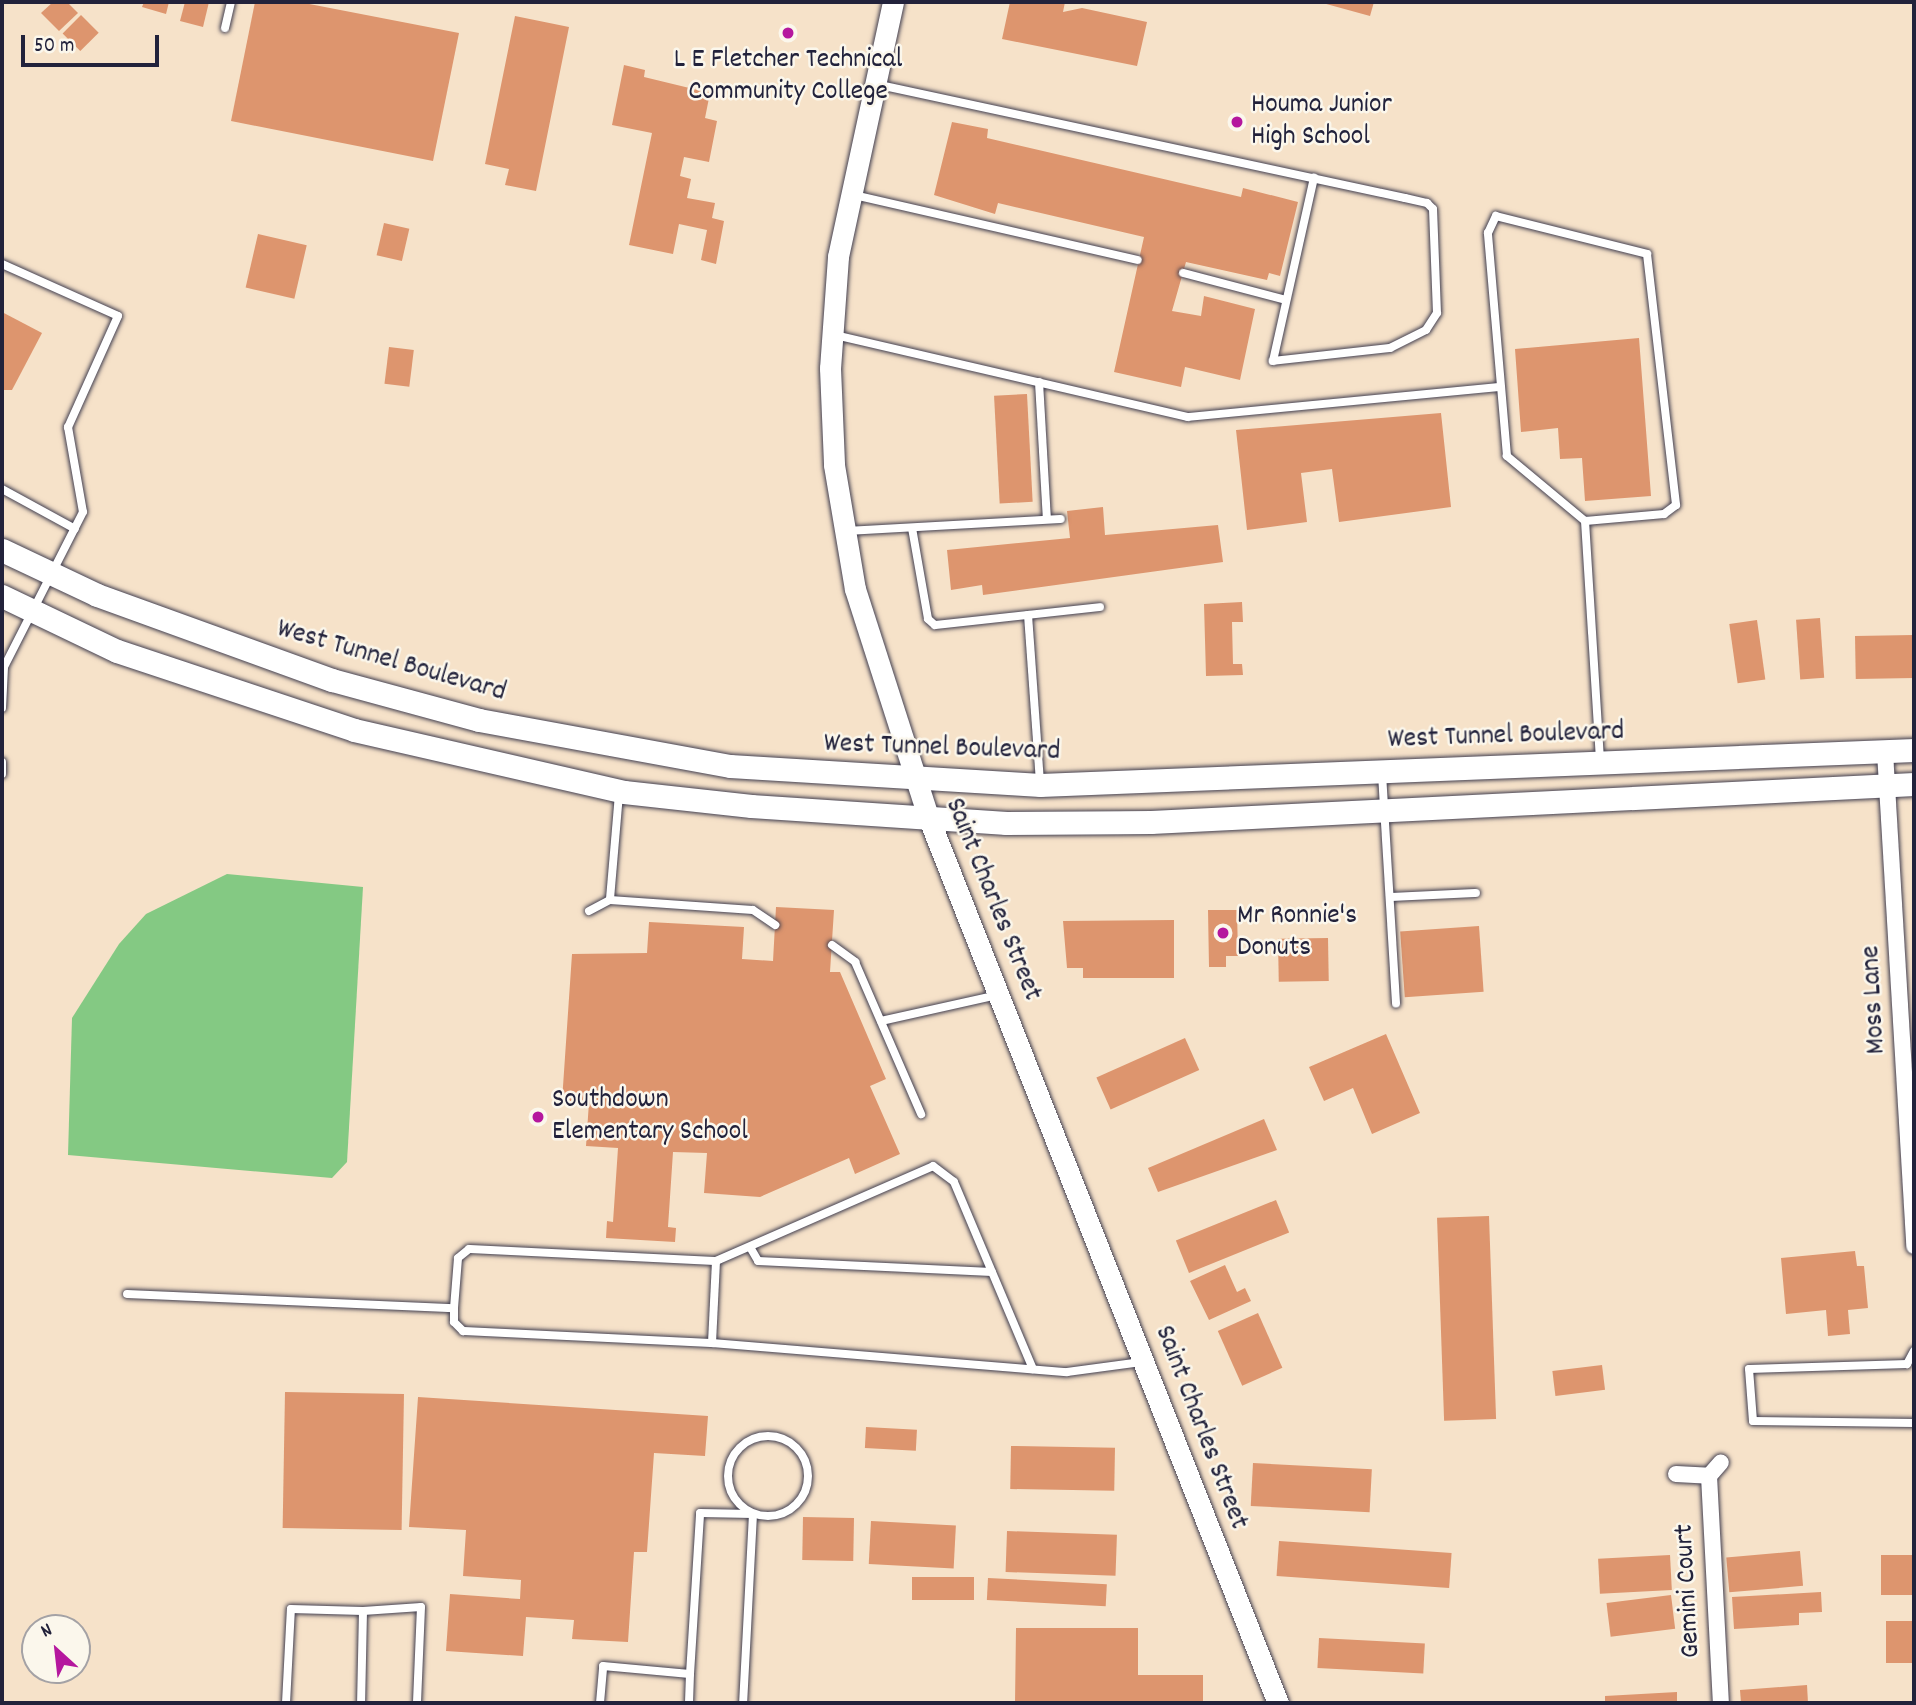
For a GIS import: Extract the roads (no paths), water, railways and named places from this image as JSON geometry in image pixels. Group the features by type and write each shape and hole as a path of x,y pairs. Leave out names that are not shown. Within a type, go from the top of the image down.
{"main road":[{"name":"West Tunnel Boulevard","path":"2,550 218,642 479,720 730,765 915,780 1041,785 1914,750"},
{"path":"2,596 117,651 279,706 487,765 619,791 929,819 1151,822 1914,784"}],"street":[{"name":"Saint Charles Street","path":"893,2 838,257 832,334 834,465 843,532 880,677 929,819 1278,1703"},
{"name":"Moss Lane","path":"1885,752 1890,785 1912,1155 1914,1246"},
{"path":"1676,1474 1709,1476 1721,1462"},
{"name":"Gemini Court","path":"1709,1476 1721,1703"}],"lane":[{"path":"225,28 231,2"},
{"path":"875,84 1314,178 1433,209 1437,313 1426,330 1390,348 1273,361 1314,178"},
{"path":"851,194 1138,260"},
{"path":"1496,216 1647,254 1676,505 1664,514 1586,521 1507,456 1498,387 1489,221 1496,216"},
{"path":"2,264 118,316 68,427 83,513 4,667 2,708"},
{"path":"1183,272 1286,300"},
{"path":"832,334 1188,417 1498,387"},
{"path":"1039,382 1047,519"},
{"path":"2,489 75,529"},
{"path":"843,532 1060,519"},
{"path":"1586,521 1600,763"},
{"path":"912,528 930,623 1100,607"},
{"path":"1028,615 1041,785"},
{"path":"2,762 2,774"},
{"path":"1382,771 1396,1004"},
{"path":"610,900 619,791"},
{"path":"1390,897 1476,893"},
{"path":"589,911 610,900 753,910 775,925"},
{"path":"832,945 850,954 921,1114"},
{"path":"881,1021 1000,995"},
{"path":"1033,1369 954,1182 933,1166 716,1261 469,1248 458,1258 454,1322 463,1331 712,1343 1067,1372 1144,1361"},
{"path":"750,1247 758,1261 992,1272"},
{"path":"712,1343 716,1261"},
{"path":"127,1294 454,1308"},
{"path":"1914,1352 1907,1364 1749,1368 1753,1421 1914,1423"},
{"path":"689,1703 700,1513 753,1514 780,1514 802,1498 804,1457 784,1439 747,1441 730,1461 728,1486 753,1514 743,1703"},
{"path":"286,1703 291,1609 363,1611 421,1607 417,1703"},
{"path":"361,1703 363,1611"},
{"path":"600,1703 603,1666 690,1674"}],"place":[{"name":"L E Fletcher Technical Community College","path":"788,33"},
{"name":"Houma Junior High School","path":"1237,122"},
{"name":"Mr Ronnie's Donuts","path":"1223,933"},
{"name":"Southdown Elementary School","path":"538,1117"}]}
